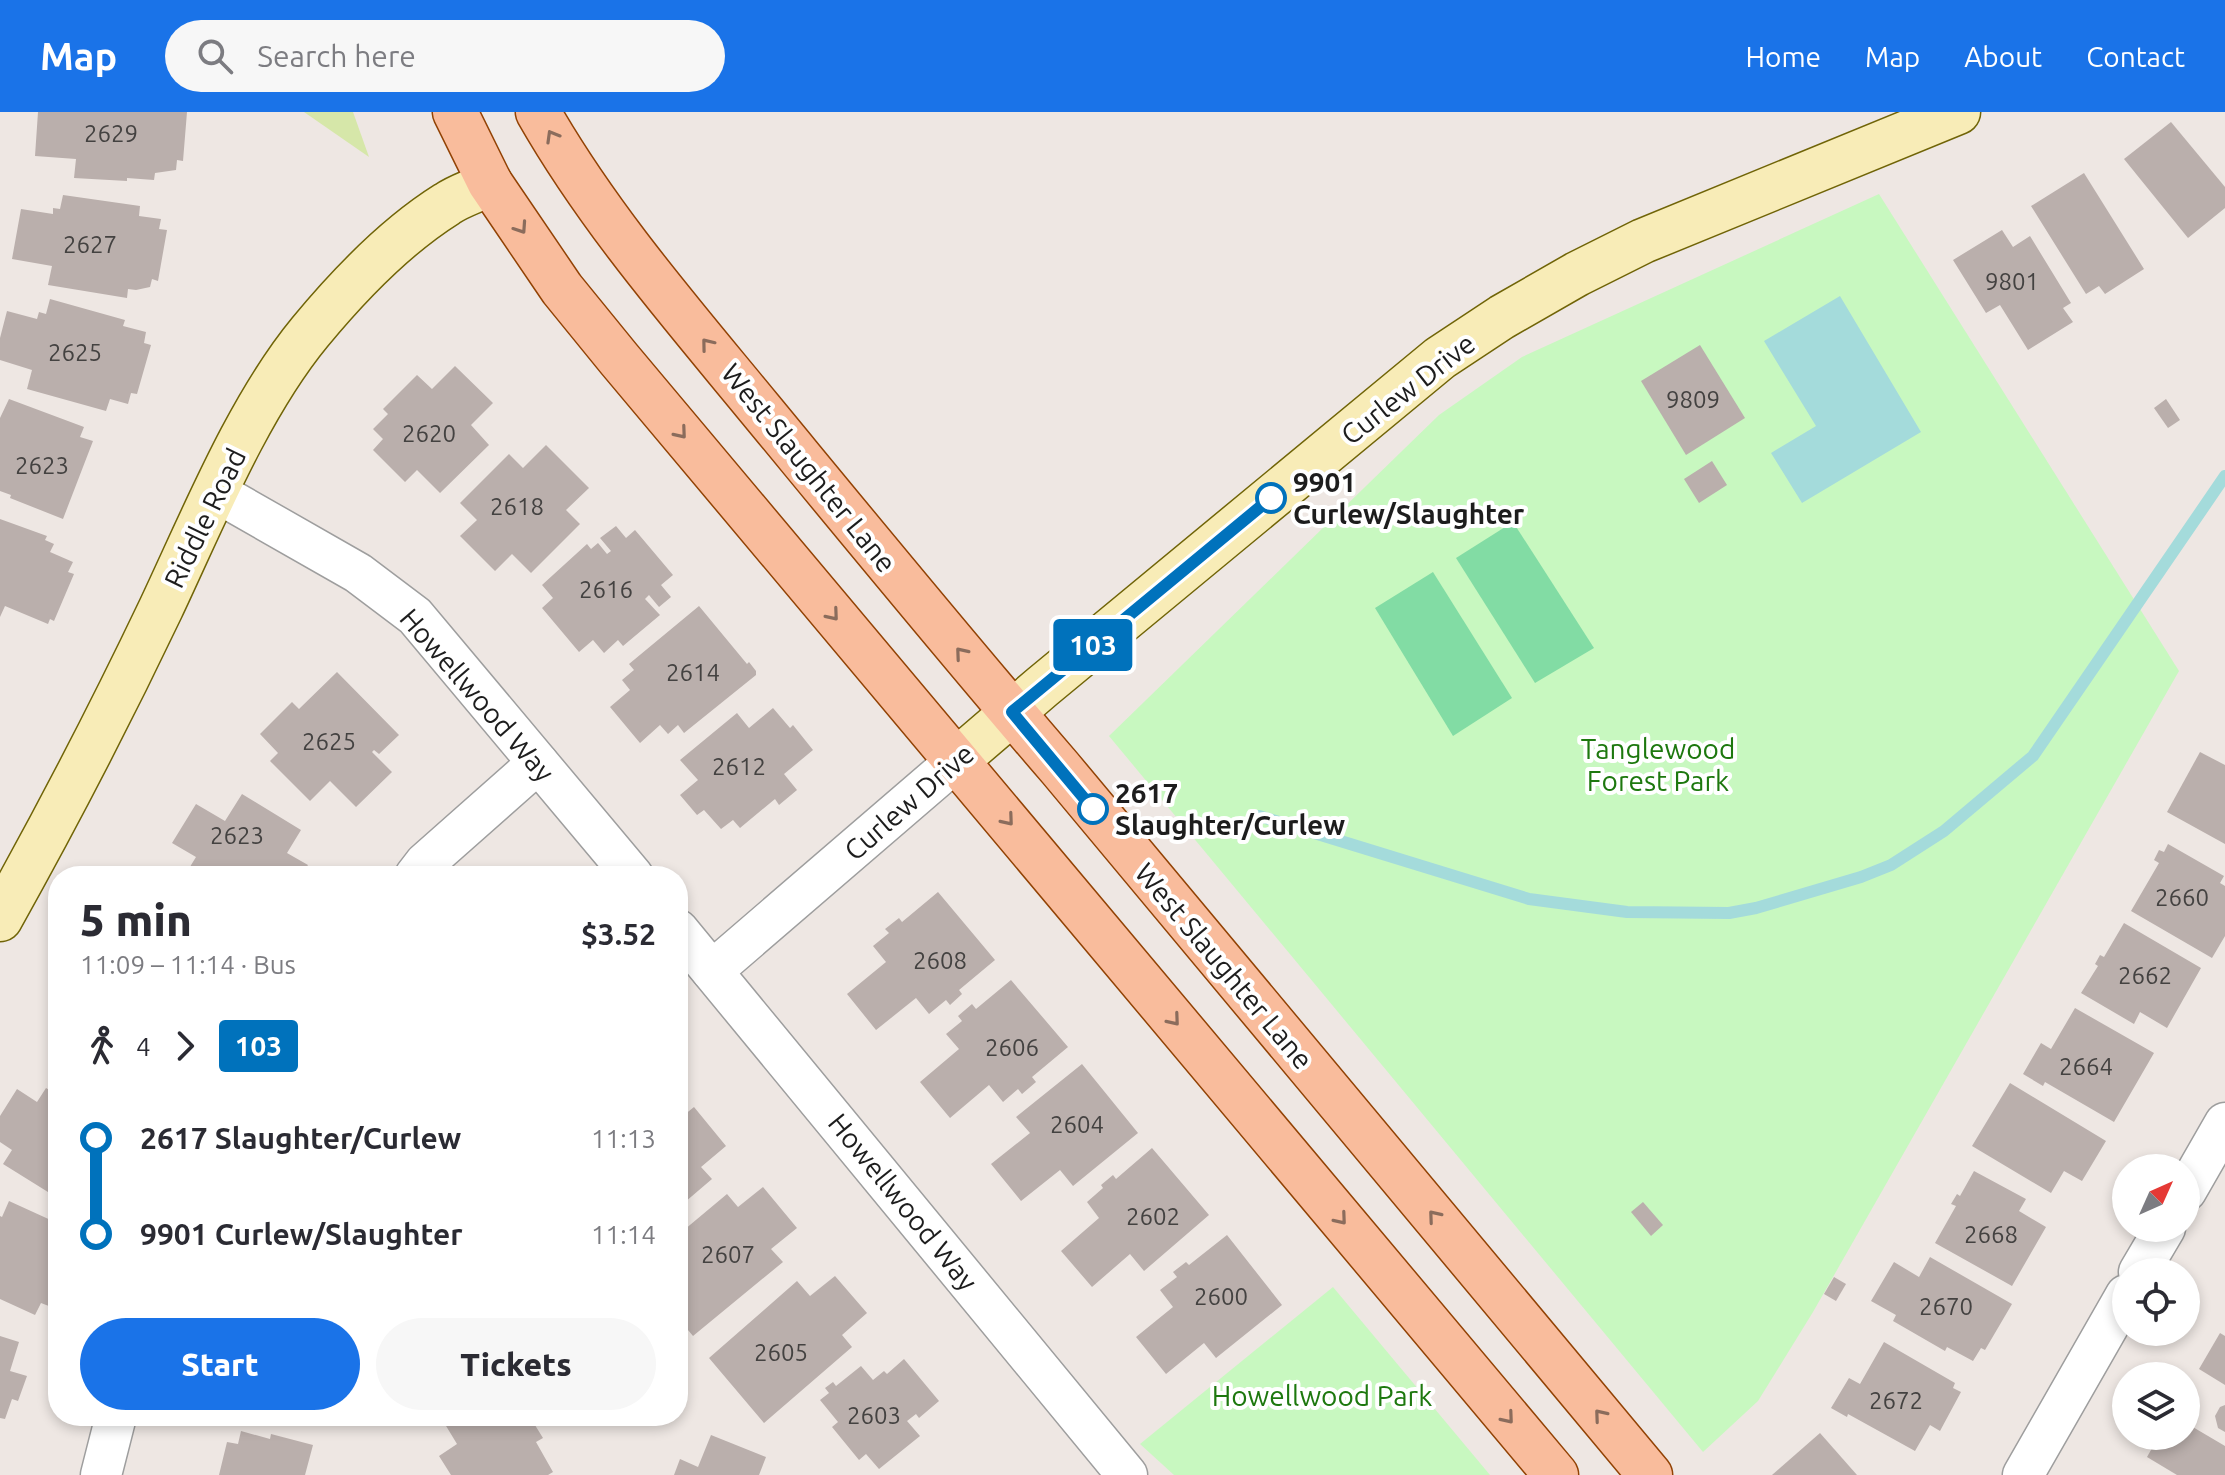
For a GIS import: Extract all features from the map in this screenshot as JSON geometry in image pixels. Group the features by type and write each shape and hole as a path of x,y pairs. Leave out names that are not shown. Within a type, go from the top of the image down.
{"main road":[{"path":"455,112 490,183 562,289 1556,1475"},
{"name":"West Slaughter Lane","path":"538,112 560,150 666,293 1650,1475"}],"street":[{"name":"Curlew Drive","path":"712,971 1012,712 1440,358 1502,317 1643,241 1958,112"},
{"name":"Riddle Road","path":"0,919 119,697 216,492 265,399 309,333 378,258 448,202 490,183"},
{"name":"Howellwood Way","path":"216,492 358,573 415,616 625,866"},
{"path":"423,866 538,763"},
{"name":"Howellwood Way","path":"688,942 1127,1475"},
{"path":"2200,1167 2225,1123"},
{"path":"2023,1475 2112,1319"},
{"path":"101,1475 113,1426"}],"green space":[{"path":"304,112 353,112 369,157"},
{"name":"Tanglewood Forest Park","path":"1879,194 2179,671 1813,1312 1758,1401 1703,1452 1109,736 1439,415 1522,357"},
{"path":"1513,522 1594,648 1535,683 1456,558"},
{"path":"1433,572 1512,698 1453,736 1375,608"},
{"name":"Howellwood Park","path":"1333,1287 1490,1475 1174,1475 1140,1444"}],"water":[{"path":"1840,296 1921,432 1802,503 1771,453 1816,426 1764,341"}],"building":[{"path":"38,112 187,112 183,161 177,160 176,170 155,173 154,180 74,178 76,159 35,156"},
{"path":"2171,122 2225,187 2225,208 2188,238 2124,159"},
{"path":"2084,173 2144,269 2105,294 2099,286 2086,294 2031,206"},
{"path":"63,195 140,206 139,216 161,219 159,229 167,230 158,281 152,279 150,287 128,289 127,298 48,285 52,266 12,259 21,209 53,214 53,208 60,209"},
{"path":"2002,230 2013,247 2030,236 2071,303 2063,308 2073,322 2028,350 2000,305 1986,313 1953,260"},
{"path":"50,299 125,320 123,326 146,332 144,343 151,345 137,394 131,393 128,404 110,399 106,411 27,389 32,370 0,360 0,338 7,311 37,319 39,312 46,314"},
{"path":"1700,345 1745,418 1686,455 1641,381"},
{"path":"455,366 493,403 471,425 489,445 440,493 417,470 405,482 373,450 383,439 373,429 388,414 383,409 417,375 432,389"},
{"path":"9,399 84,427 80,437 93,441 63,519 0,491 0,418"},
{"path":"2166,399 2180,420 2168,428 2154,408"},
{"path":"546,445 589,488 566,510 580,524 531,573 512,554 495,571 460,536 477,520 460,503 509,454 523,468"},
{"path":"1712,461 1727,485 1699,503 1684,479"},
{"path":"0,519 47,536 45,540 54,544 50,552 73,562 68,572 74,574 54,621 50,619 48,624 5,606 0,617"},
{"path":"616,526 626,538 635,530 673,575 661,585 671,597 659,607 649,595 645,599 660,615 623,646 618,640 604,653 593,640 579,652 542,608 553,598 542,585 587,544 591,549 598,543 607,554 611,551 600,538"},
{"path":"699,606 747,664 749,662 756,675 684,733 678,725 668,734 660,725 640,743 610,707 630,690 622,680 634,670 629,664"},
{"path":"337,672 399,735 379,754 374,750 372,752 392,772 356,807 330,781 310,801 270,761 278,753 260,734 292,702 299,709"},
{"path":"773,708 790,728 793,725 813,750 784,774 797,790 779,805 775,799 740,828 733,820 721,829 704,810 697,815 680,795 698,780 680,760 737,713 749,728"},
{"path":"2200,752 2225,765 2225,844 2167,812"},
{"path":"242,794 301,830 287,853 308,865 190,866 196,857 172,843 196,804 225,821"},
{"path":"2168,844 2224,876 2220,883 2225,886 2225,936 2212,958 2131,911 2159,863 2154,860 2159,850 2164,852"},
{"path":"938,892 995,960 959,990 962,994 950,1005 946,1000 929,1014 916,998 876,1030 847,994 886,962 873,946 889,933 885,929 899,918 902,922"},
{"path":"2124,923 2201,968 2167,1028 2140,1012 2134,1024 2081,993 2098,966 2095,964 2100,955 2104,957"},
{"path":"1011,980 1068,1047 1032,1077 1036,1082 1022,1094 1018,1089 1003,1102 989,1085 950,1118 920,1082 959,1049 946,1034 962,1021 958,1016 972,1004 976,1009"},
{"path":"2075,1008 2154,1053 2114,1122 2045,1082 2043,1086 2023,1074 2041,1043 2051,1049"},
{"path":"1082,1064 1138,1133 1073,1186 1060,1170 1021,1201 991,1164 1030,1133 1016,1117"},
{"path":"2010,1083 2106,1141 2082,1181 2064,1171 2051,1193 1972,1146"},
{"path":"17,1089 37,1102 48,1089 48,1192 3,1164 12,1150 0,1142 0,1116"},
{"path":"694,1107 726,1146 701,1167 712,1179 688,1199 688,1112"},
{"path":"1152,1148 1209,1215 1144,1271 1130,1254 1092,1287 1061,1251 1099,1218 1087,1202 1103,1188 1101,1185 1113,1175 1116,1179"},
{"path":"1974,1171 2026,1199 2019,1211 2046,1227 2012,1286 1935,1243 1956,1206 1951,1204 1957,1194 1960,1196"},
{"path":"763,1187 797,1228 771,1249 783,1262 693,1336 688,1330 688,1227 727,1194 738,1207"},
{"path":"9,1201 48,1219 48,1306 41,1303 35,1315 0,1299 2,1217"},
{"path":"1643,1202 1663,1225 1651,1236 1631,1212"},
{"path":"1227,1235 1282,1305 1216,1358 1204,1343 1166,1374 1136,1337 1173,1307 1160,1290 1177,1277 1173,1272 1186,1262 1189,1265"},
{"path":"1930,1257 2012,1304 1985,1350 1981,1348 1973,1361 1947,1347 1945,1351 1893,1321 1896,1315 1871,1301 1894,1262 1919,1277"},
{"path":"835,1276 867,1313 842,1335 852,1347 764,1423 709,1358 797,1281 810,1296"},
{"path":"1834,1277 1846,1284 1836,1301 1824,1294"},
{"path":"2220,1333 2225,1336 2225,1385 2200,1367"},
{"path":"0,1336 19,1342 10,1371 27,1376 18,1401 12,1399 5,1419 0,1418"},
{"path":"1884,1342 1955,1383 1953,1388 1961,1392 1940,1431 1930,1425 1915,1451 1848,1414 1847,1417 1831,1408 1849,1378 1860,1384"},
{"path":"904,1359 939,1401 919,1418 916,1414 907,1421 920,1436 879,1469 866,1454 859,1460 832,1427 838,1422 820,1400 829,1393 825,1388 833,1382 836,1386 861,1366 873,1380 884,1371 887,1374"},
{"path":"2225,1405 2225,1432 2218,1428 2215,1416"},
{"path":"446,1426 536,1426 543,1438 536,1442 553,1472 548,1475 451,1475 439,1456 457,1444"},
{"path":"241,1431 270,1439 271,1434 313,1445 305,1475 219,1475 227,1442 238,1444"},
{"path":"2200,1431 2225,1446 2225,1475 2177,1475 2147,1457 2151,1450 2200,1450"},
{"path":"1820,1433 1857,1475 1772,1475"},
{"path":"711,1435 766,1457 759,1475 674,1475 680,1459 698,1467"}],"waterway":[{"path":"1259,816 1529,899 1627,912 1729,913 1861,877 1891,865 1944,831 2033,756 2225,476"}],"bus line":[{"name":"103","path":"1093,809 1012,712 1271,498"}],"place":[{"name":"9901 Curlew/Slaughter","path":"1271,498"},
{"name":"2617 Slaughter/Curlew","path":"1093,809"}]}
